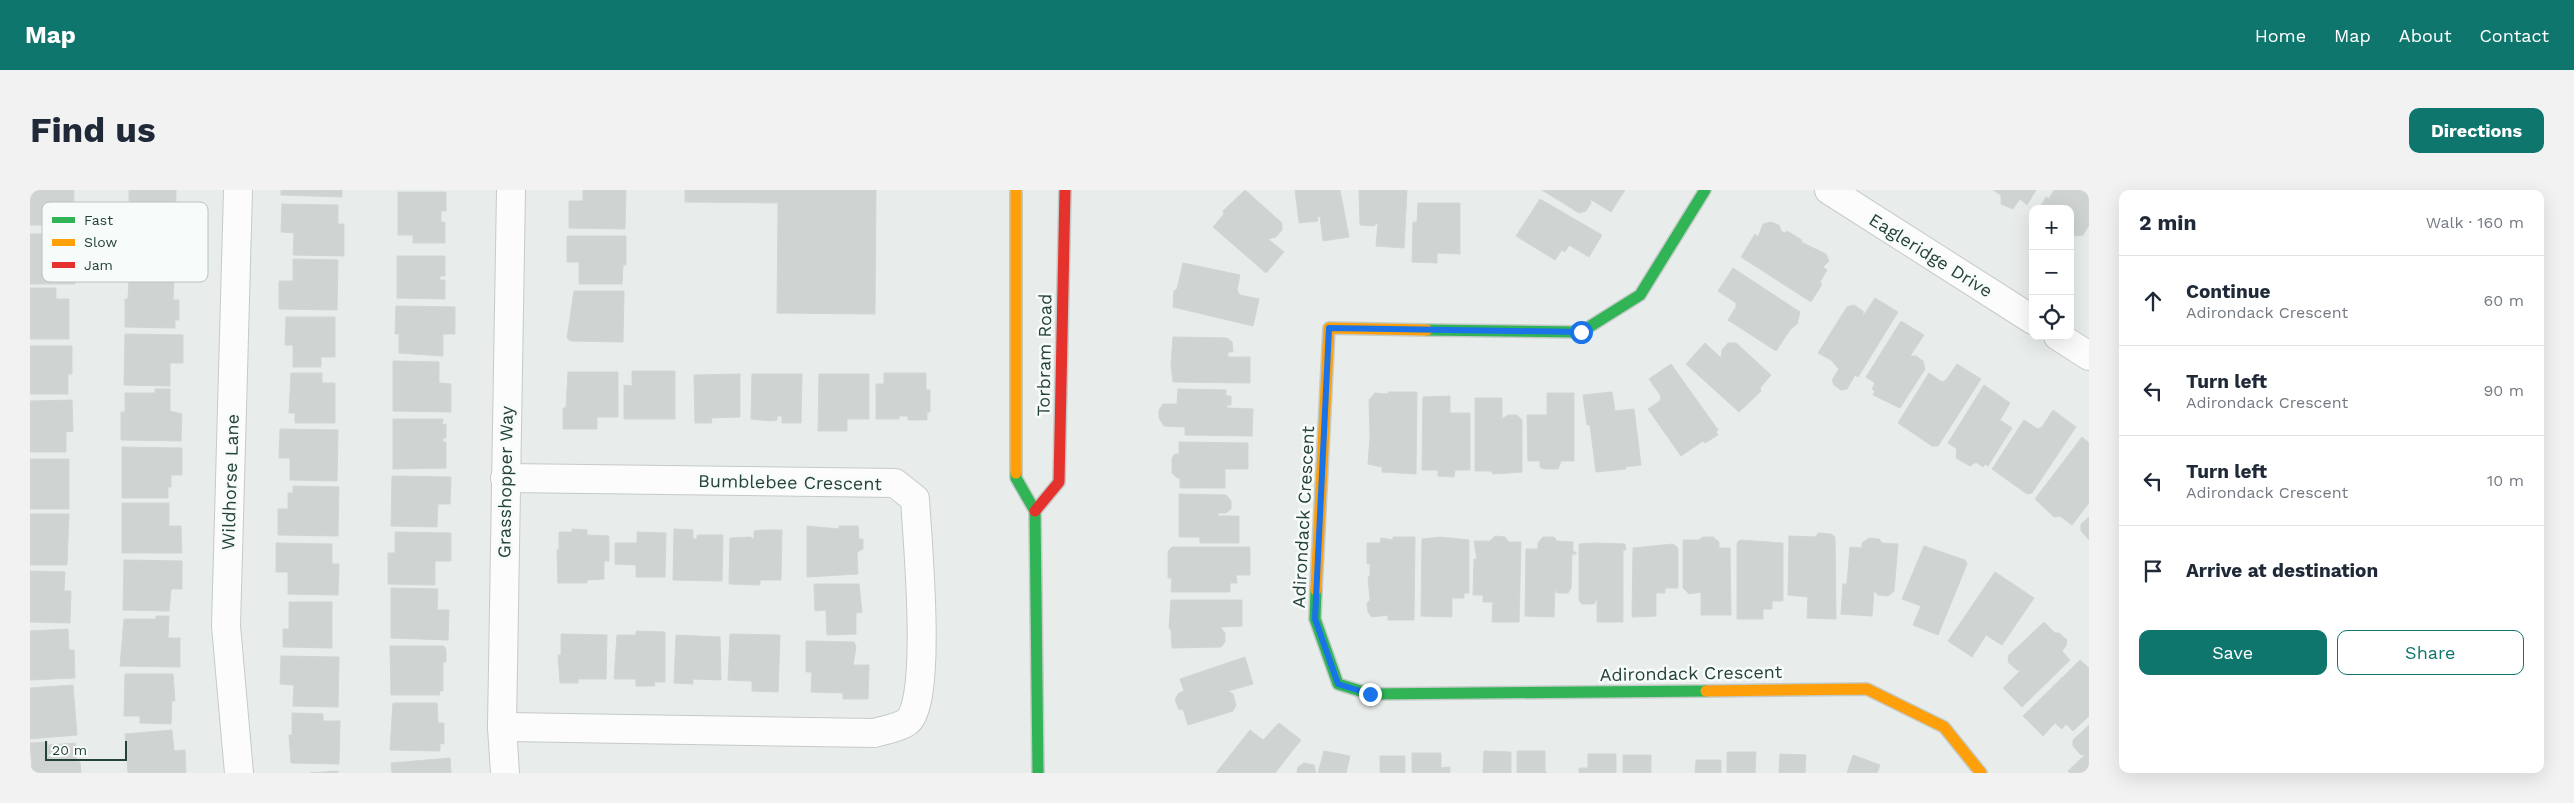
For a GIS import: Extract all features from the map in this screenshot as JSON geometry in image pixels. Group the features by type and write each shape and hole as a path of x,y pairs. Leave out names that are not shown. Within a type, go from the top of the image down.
{"street":[{"name":"Wildhorse Lane","path":"238,190 226,626 239,773"},
{"name":"Grasshopper Way","path":"505,773 502,727 510,190"},
{"name":"Torbram Road","path":"1016,190 1016,478 1035,511 1038,773"},
{"name":"Torbram Road","path":"1035,511 1059,482 1065,190"},
{"name":"Adirondack Crescent","path":"1705,190 1640,295 1581,332 1329,328 1315,619 1338,684 1370,694 1867,689 1944,727 1981,773"},
{"name":"Eagleridge Drive","path":"1829,190 2029,317"},
{"path":"2064,340 2089,356"},
{"name":"Bumblebee Crescent","path":"502,727 874,733 907,723 917,709 922,646 915,499 895,484 505,478"}],"building":[{"path":"30,190 74,190 74,202 42,202 42,225 30,225"},
{"path":"129,190 176,190 176,202 129,202"},
{"path":"281,190 342,190 342,197 281,195"},
{"path":"583,190 626,190 625,229 569,228 569,201 583,201"},
{"path":"685,190 876,190 875,314 777,313 778,203 685,202"},
{"path":"1245,190 1282,223 1282,230 1276,237 1268,239 1284,252 1266,273 1213,227 1224,214 1223,211"},
{"path":"1295,190 1340,190 1349,237 1323,241 1320,216 1317,217 1318,221 1299,223"},
{"path":"1359,190 1407,190 1404,248 1376,246 1378,222 1374,226 1360,225"},
{"path":"1542,190 1625,190 1611,212 1590,199 1591,203 1586,211 1579,213"},
{"path":"1993,190 2036,190 2027,205 2020,199 2013,209 2001,204 2001,195"},
{"path":"2054,190 2089,190 2089,225 2083,235 2074,235 2074,205 2041,205 2046,197 2049,199"},
{"path":"398,192 446,192 446,211 441,211 441,222 445,222 445,243 413,243 413,235 398,235"},
{"path":"1540,199 1602,235 1589,257 1569,245 1565,252 1562,250 1555,260 1516,236"},
{"path":"1418,203 1460,203 1460,254 1437,253 1437,263 1412,262 1413,222 1417,222"},
{"path":"282,204 338,205 338,224 344,224 344,256 293,255 294,233 281,232"},
{"path":"1771,222 1779,225 1781,231 1785,233 1787,231 1802,240 1801,242 1826,254 1829,261 1823,267 1827,270 1820,282 1822,284 1811,302 1741,257 1755,234 1758,237 1763,224"},
{"path":"30,234 42,234 42,282 75,282 75,284 30,284"},
{"path":"567,236 626,236 626,265 623,265 622,284 579,284 579,262 567,262"},
{"path":"397,256 445,256 445,276 440,276 440,280 445,280 445,299 397,298"},
{"path":"293,259 338,260 337,310 279,309 279,281 293,281"},
{"path":"1183,263 1240,275 1237,290 1240,295 1259,299 1253,326 1173,307 1174,291 1177,289"},
{"path":"1733,268 1800,312 1797,324 1790,330 1776,351 1728,320 1736,307 1736,303 1718,291"},
{"path":"129,282 174,282 173,300 179,300 179,320 175,320 175,328 125,327 125,299 128,299"},
{"path":"30,288 56,288 56,299 69,299 69,339 30,339"},
{"path":"574,291 624,291 623,342 571,341 567,338"},
{"path":"1875,298 1898,312 1858,377 1855,375 1847,389 1841,390 1834,385 1832,380 1839,369 1831,360 1818,353 1847,307 1854,305 1863,311 1863,316"},
{"path":"396,306 455,307 455,334 443,334 443,356 399,353 399,334 395,334"},
{"path":"286,317 335,317 335,357 321,357 321,367 293,367 293,345 285,345"},
{"path":"1901,321 1924,335 1910,356 1916,356 1923,361 1925,369 1900,408 1873,395 1875,391 1872,389 1875,383 1866,377"},
{"path":"125,334 183,335 183,363 170,363 170,386 124,385"},
{"path":"1173,337 1227,338 1232,342 1233,352 1228,352 1228,357 1250,357 1250,383 1173,382 1171,365"},
{"path":"1705,343 1721,358 1722,350 1728,343 1736,343 1771,375 1760,388 1761,391 1739,412 1686,364"},
{"path":"30,346 72,346 72,374 68,374 68,394 30,394"},
{"path":"393,361 439,362 439,383 451,384 451,412 393,411"},
{"path":"1671,364 1718,430 1716,432 1718,435 1705,443 1703,441 1681,456 1648,409 1660,401 1661,396 1649,379"},
{"path":"1957,364 1981,379 1938,446 1932,446 1898,423 1929,373 1942,382 1946,380"},
{"path":"632,371 675,371 675,419 624,419 624,385 632,386"},
{"path":"568,372 618,372 618,417 597,417 597,429 563,429 563,408 566,408"},
{"path":"291,373 322,373 322,383 335,383 335,423 295,423 295,413 289,413"},
{"path":"884,373 926,373 926,390 930,390 930,412 927,412 927,420 908,420 908,416 899,416 899,419 876,419 876,384 884,384"},
{"path":"740,374 740,417 711,418 712,423 695,423 694,375"},
{"path":"752,374 802,374 801,423 782,423 782,416 777,416 777,420 771,421 751,419"},
{"path":"819,374 869,374 869,419 847,419 847,431 818,431"},
{"path":"1984,385 2010,403 2000,420 2012,428 1988,466 1985,464 1983,467 1976,462 1970,466 1956,458 1957,449 1948,443"},
{"path":"155,389 170,389 170,411 182,414 181,441 121,440 121,412 125,412 125,393 155,393"},
{"path":"1178,389 1226,390 1226,396 1231,396 1231,405 1227,405 1227,408 1253,409 1252,436 1185,435 1185,427 1164,426 1159,418 1159,410 1163,404 1177,404"},
{"path":"1388,392 1417,392 1416,474 1382,472 1382,467 1368,464 1370,436 1369,400 1375,393 1388,394"},
{"path":"1612,392 1615,411 1634,409 1641,465 1625,467 1626,469 1596,472 1590,425 1587,425 1583,395"},
{"path":"1547,393 1574,393 1574,461 1561,461 1558,469 1544,469 1540,467 1540,461 1528,461 1527,415 1547,415"},
{"path":"1450,396 1450,413 1470,413 1470,470 1455,470 1454,477 1438,476 1438,470 1422,470 1423,397"},
{"path":"1475,398 1502,398 1502,419 1508,415 1517,415 1522,420 1522,472 1493,474 1491,471 1475,471"},
{"path":"72,400 73,431 66,432 66,452 30,452 30,401"},
{"path":"2053,410 2076,427 2032,493 2027,494 1992,469 2024,420 2038,429 2042,427"},
{"path":"393,419 443,419 442,425 446,424 446,438 443,438 443,442 446,442 446,468 393,469"},
{"path":"280,429 338,430 337,481 290,480 290,458 279,458"},
{"path":"2082,437 2089,443 2089,503 2072,525 2060,516 2054,517 2035,499"},
{"path":"1179,442 1248,443 1248,469 1222,469 1225,470 1225,488 1180,488 1180,478 1177,478 1172,473 1172,458 1175,454 1179,454"},
{"path":"122,447 182,448 182,475 171,475 171,487 168,487 168,498 122,498"},
{"path":"30,459 69,459 69,509 30,509"},
{"path":"392,476 451,477 450,504 438,504 437,527 391,526"},
{"path":"293,486 339,487 338,536 278,535 278,509 288,509 288,493 293,493"},
{"path":"1179,494 1226,495 1231,501 1231,509 1226,513 1218,513 1218,516 1239,516 1239,543 1200,543 1200,537 1179,537"},
{"path":"122,503 169,503 169,526 181,526 182,553 122,553"},
{"path":"30,514 69,514 67,565 30,565"},
{"path":"2089,517 2089,540 2081,531 2081,524"},
{"path":"807,526 839,529 839,526 858,526 859,539 863,539 863,549 857,552 858,574 807,577"},
{"path":"572,529 587,530 587,535 609,536 609,561 604,561 604,579 587,580 587,583 558,583 557,550 559,550 559,532 572,532"},
{"path":"674,529 693,530 693,539 697,539 697,535 723,535 722,581 673,580"},
{"path":"782,530 781,580 760,580 760,585 729,584 730,538 750,537 754,539 754,531"},
{"path":"395,532 451,533 451,561 435,561 435,585 388,584 388,553 395,553"},
{"path":"637,532 666,533 665,577 636,577 636,565 615,564 615,543 637,543"},
{"path":"1818,533 1831,534 1835,537 1836,619 1807,618 1808,597 1788,595 1789,536 1816,537"},
{"path":"1495,536 1505,537 1509,542 1521,542 1519,622 1492,622 1493,602 1483,602 1483,595 1473,595 1474,559 1477,559 1474,541 1490,541"},
{"path":"1393,537 1415,537 1414,620 1388,620 1388,615 1372,617 1368,612 1370,564 1367,564 1367,543 1380,543 1381,538 1393,540"},
{"path":"1440,537 1469,540 1469,593 1464,593 1464,598 1452,598 1452,617 1421,616 1422,539"},
{"path":"1543,537 1554,537 1557,541 1573,542 1573,552 1576,552 1576,554 1572,554 1571,588 1568,593 1557,593 1555,589 1554,617 1525,616 1526,549 1538,549 1538,543"},
{"path":"1703,537 1713,537 1719,542 1719,548 1730,548 1731,615 1701,615 1701,592 1689,594 1683,588 1683,540 1699,540"},
{"path":"1869,538 1879,539 1882,543 1898,544 1894,591 1888,596 1878,595 1874,590 1872,616 1841,614 1843,584 1847,584 1850,547 1862,548 1862,543"},
{"path":"1740,540 1783,543 1783,601 1772,601 1772,609 1763,609 1763,619 1737,619 1737,543"},
{"path":"276,543 332,544 332,564 339,564 338,595 288,594 288,572 276,572"},
{"path":"1579,544 1625,544 1626,550 1623,550 1623,622 1597,622 1597,598 1594,604 1582,604 1579,600"},
{"path":"1673,544 1678,548 1678,588 1665,588 1665,593 1656,593 1656,616 1632,617 1633,548"},
{"path":"1924,546 1965,560 1967,564 1938,635 1913,625 1921,606 1902,599"},
{"path":"1172,547 1250,547 1250,575 1236,575 1237,583 1230,583 1230,592 1171,592 1172,578 1168,578 1168,551"},
{"path":"124,560 182,561 182,589 171,589 169,611 123,610"},
{"path":"30,571 65,572 64,591 71,591 70,623 30,622"},
{"path":"1995,572 2034,598 2002,645 1986,635 1972,657 1948,641"},
{"path":"814,584 859,584 862,612 856,613 856,634 827,635 826,610 815,611"},
{"path":"391,588 438,589 437,610 449,610 448,640 391,638"},
{"path":"1171,600 1242,600 1242,626 1220,627 1225,633 1225,642 1221,647 1172,648 1171,630 1169,628"},
{"path":"289,602 332,602 332,648 283,647 283,629 289,629"},
{"path":"156,616 169,616 168,638 180,638 180,667 120,666 124,619 156,619"},
{"path":"2044,622 2055,633 2059,633 2067,640 2066,646 2062,651 2070,660 2022,707 2003,688 2021,670 2017,670 2008,662 2009,655"},
{"path":"68,629 69,650 74,650 75,678 30,680 30,631"},
{"path":"636,631 665,632 665,682 654,682 655,686 636,686 636,679 614,679 617,635 636,635"},
{"path":"561,634 607,635 606,679 578,679 578,683 560,683 558,655 561,655"},
{"path":"730,634 780,635 778,692 752,691 752,681 728,680"},
{"path":"676,635 720,637 721,680 693,679 693,684 674,683"},
{"path":"806,641 854,642 856,647 853,665 869,665 868,699 843,699 843,693 811,692 812,672 806,672"},
{"path":"390,646 444,646 446,662 443,662 443,691 439,691 440,695 391,695"},
{"path":"281,656 339,657 338,707 293,706 294,685 280,684"},
{"path":"1245,657 1253,684 1228,691 1233,694 1236,705 1233,711 1188,725 1183,709 1179,710 1175,699 1179,693 1184,691 1180,679"},
{"path":"2080,660 2089,668 2089,716 2073,731 2066,724 2062,729 2055,723 2043,736 2023,716"},
{"path":"125,674 173,674 175,701 172,701 171,724 140,723 140,716 124,716"},
{"path":"73,685 77,735 30,739 30,688"},
{"path":"393,703 437,703 438,723 444,723 444,744 440,743 440,751 390,750"},
{"path":"292,713 323,714 323,721 340,721 339,764 291,763 289,735 292,735"},
{"path":"1279,723 1301,740 1275,773 1216,773 1250,730 1263,740"},
{"path":"2089,725 2089,773 2070,773 2068,771 2086,754 2081,755 2073,746 2073,740"},
{"path":"172,730 174,751 185,750 186,773 128,773 125,734"},
{"path":"47,742 48,745 75,743 77,762 80,762 81,773 30,773 30,767 32,766 30,743"},
{"path":"1324,751 1350,756 1346,773 1318,773"},
{"path":"1484,751 1511,752 1511,773 1483,773"},
{"path":"1517,751 1545,751 1545,771 1547,773 1517,773"},
{"path":"1727,752 1756,752 1755,773 1727,773"},
{"path":"1412,753 1441,753 1441,768 1450,767 1450,773 1412,773"},
{"path":"1588,754 1616,754 1616,773 1579,773 1579,768 1588,768"},
{"path":"1780,754 1806,755 1805,773 1779,773"},
{"path":"1623,755 1651,755 1651,773 1623,773"},
{"path":"1853,755 1880,765 1877,773 1847,773"},
{"path":"1380,756 1405,756 1405,773 1380,773"},
{"path":"450,758 451,773 392,773 391,763"},
{"path":"1696,760 1721,760 1721,773 1695,773"},
{"path":"1304,763 1314,765 1316,773 1297,773 1298,767"},
{"path":"338,771 338,773 310,773"}],"traffic: fast":[{"path":"1427,330 1581,332 1640,295 1705,190"},
{"path":"1016,473 1016,478 1035,511 1038,773"},
{"path":"1316,590 1315,619 1338,684 1370,694 1706,691"}],"traffic: slow":[{"path":"1016,190 1016,473"},
{"path":"1316,590 1329,328 1427,330"},
{"path":"1706,691 1867,689 1944,727 1981,773"}],"traffic: jam":[{"path":"1035,511 1059,482 1065,190"}],"route":[{"path":"1370,694 1338,684 1315,619 1329,328 1581,332"}]}
